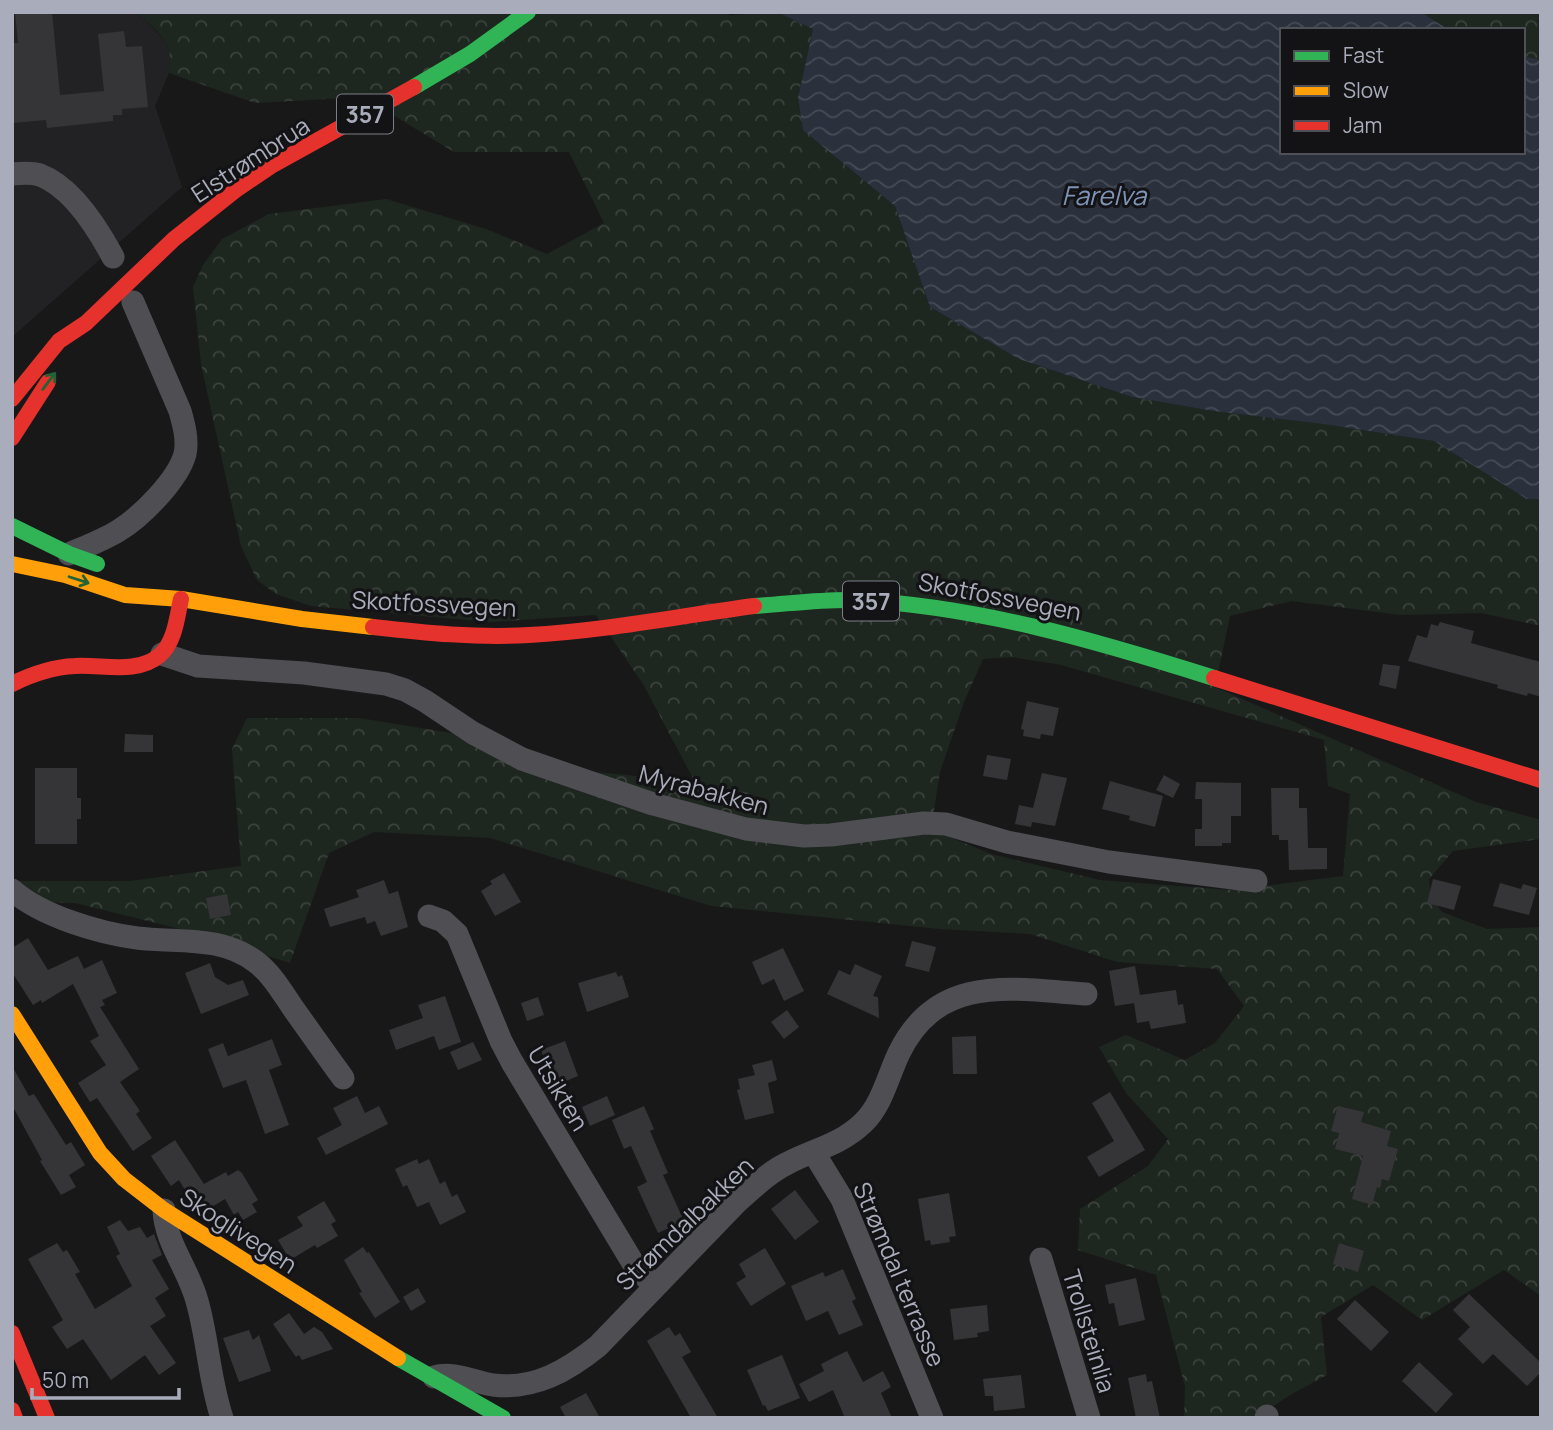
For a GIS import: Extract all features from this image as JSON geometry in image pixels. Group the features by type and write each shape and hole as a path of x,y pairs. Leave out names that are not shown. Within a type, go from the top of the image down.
{"main road":[{"name":"Elstrømbrua","path":"12,399 60,341 86,323 174,239 237,189 271,166 430,78 523,16"},
{"name":"Elstrømbrua","path":"71,352 86,323"},
{"path":"12,438 55,374"},
{"path":"12,526 69,554 106,568"},
{"name":"Skotfossvegen","path":"12,564 39,568 125,595 181,599 274,615 389,630 482,636 581,630 753,606 853,600 915,604 1003,620 1129,651 1541,780"},
{"name":"Skotfossvegen","path":"131,577 181,599"},
{"path":"12,684 53,669 76,666 137,666 153,660 170,641 181,599"},
{"name":"Skoglivegen","path":"12,1014 75,1115 107,1161 124,1179 164,1210 432,1379 503,1418"},
{"path":"12,1333 47,1418"},
{"path":"12,1410 15,1418"}],"street":[{"path":"12,174 40,176 54,183 93,223 113,257"},
{"path":"69,554 107,537 136,518 172,478 185,453 185,426 180,411 133,302"},
{"name":"Myrabakken","path":"162,653 198,666 304,673 386,684 425,701 473,733 522,759 653,804 746,829 777,835 818,836 915,824 946,824 1007,842 1085,858 1163,871 1256,881"},
{"path":"12,890 42,910 100,929 136,938 204,941 256,961 275,981 344,1078"},
{"name":"Utsikten","path":"429,916 443,921 457,934 512,1062 633,1263 654,1286"},
{"name":"Strømdalbakken","path":"432,1379 437,1376 452,1376 494,1385 514,1385 549,1378 565,1371 598,1346 654,1286 761,1181 790,1162 836,1143 863,1123 873,1111 914,1027 937,1006 956,997 990,990 1086,994"},
{"name":"Strømdal terrasse","path":"814,1153 842,1199 932,1418"},
{"path":"164,1210 166,1228 198,1302 209,1368 222,1418"},
{"name":"Trollsteinlia","path":"1041,1259 1088,1418"}],"shaded area":[{"path":"12,12 134,12 147,22 164,40 170,52 169,73 155,106 182,187 12,337"}],"green space":[{"path":"134,12 726,12 730,15 777,12 813,29 798,98 803,130 895,206 930,307 1019,359 1132,397 1213,411 1434,441 1527,499 1541,499 1541,626 1481,613 1400,615 1292,601 1230,616 1215,687 1476,802 1541,820 1541,839 1453,851 1429,879 1431,898 1442,912 1487,929 1541,927 1541,1296 1504,1270 1422,1320 1373,1285 1321,1317 1327,1375 1256,1418 1184,1418 1185,1387 1156,1275 1078,1250 1080,1209 1148,1166 1168,1139 1126,1093 1099,1047 1126,1035 1185,1060 1215,1043 1244,1006 1217,969 1117,962 1030,934 940,929 711,906 490,838 374,832 329,853 290,963 184,930 75,903 12,901 17,881 130,881 241,866 232,749 247,718 359,718 470,736 586,771 695,782 643,684 596,615 490,622 311,606 276,594 257,580 241,546 201,364 193,287 203,265 222,239 269,214 386,199 486,229 547,254 604,223 569,152 454,152 363,97 255,103 169,73 170,56 167,44","holes":["1012,657 1061,665 1324,740 1328,786 1350,794 1343,876 1231,890 1100,880 991,854 931,829 940,772 964,702 983,659"]},
{"path":"1421,12 1541,12 1541,60 1525,56 1525,28 1446,28"}],"water":[{"name":"Farelva","path":"777,12 1421,12 1446,28 1280,28 1280,154 1525,154 1525,56 1541,60 1541,499 1527,499 1434,441 1213,411 1132,397 1019,359 930,307 895,206 803,130 798,98 813,29"}],"building":[{"path":"15,12 52,12 60,95 104,91 98,34 124,31 126,47 142,46 148,107 122,109 122,115 113,115 113,121 47,128 46,120 12,123 12,43 18,43"},
{"path":"1440,622 1474,631 1471,643 1541,662 1541,697 1497,688 1498,685 1408,661 1417,635 1427,638 1431,624 1438,626"},
{"path":"1383,664 1400,666 1396,689 1379,685"},
{"path":"1027,701 1059,708 1053,736 1041,734 1040,739 1023,736 1024,730 1021,729"},
{"path":"125,734 153,735 153,752 124,752"},
{"path":"987,755 1011,759 1007,780 983,776"},
{"path":"35,768 77,768 77,798 81,798 81,819 77,819 77,844 35,844"},
{"path":"1042,773 1067,778 1055,826 1032,822 1031,827 1015,824 1019,805 1033,808"},
{"path":"1164,775 1180,784 1173,798 1156,790"},
{"path":"1110,781 1163,796 1155,827 1129,820 1130,816 1102,809"},
{"path":"1196,782 1241,783 1241,816 1231,816 1231,843 1222,843 1222,846 1195,846 1195,829 1202,829 1202,799 1195,799"},
{"path":"1271,788 1299,788 1299,808 1307,808 1308,848 1327,848 1327,869 1289,870 1288,840 1279,840 1279,835 1272,835"},
{"path":"504,873 521,902 495,916 481,891 492,884 490,881"},
{"path":"1433,879 1461,886 1454,910 1427,903"},
{"path":"384,880 389,894 398,891 408,927 381,936 375,921 367,924 365,917 330,927 324,909 359,897 356,890"},
{"path":"1500,883 1521,889 1523,884 1537,888 1529,915 1493,906"},
{"path":"227,894 231,915 210,919 206,898"},
{"path":"28,938 48,970 78,956 84,969 102,960 117,993 102,1000 105,1005 100,1007 139,1069 120,1082 140,1111 136,1114 152,1138 133,1151 97,1098 90,1102 78,1083 106,1065 90,1041 99,1036 73,984 42,1003 41,1000 33,1005 12,972 12,948"},
{"path":"912,941 936,947 929,972 905,966"},
{"path":"783,948 804,991 784,1001 774,979 762,985 752,962"},
{"path":"210,963 215,977 228,985 243,980 249,995 201,1014 185,973"},
{"path":"855,964 882,976 873,996 878,997 879,1018 827,994 839,970 850,975"},
{"path":"1135,966 1140,995 1176,990 1178,1005 1183,1004 1186,1023 1151,1029 1149,1021 1137,1023 1134,1003 1115,1006 1109,971"},
{"path":"616,972 618,977 622,975 629,997 587,1012 578,983"},
{"path":"445,996 461,1042 439,1050 434,1036 396,1050 389,1030 423,1018 418,1005"},
{"path":"538,997 544,1015 527,1021 521,1003"},
{"path":"787,1010 799,1027 784,1039 771,1022"},
{"path":"976,1036 977,1074 953,1074 952,1037"},
{"path":"272,1039 282,1065 269,1070 289,1125 265,1134 246,1080 223,1088 208,1049 223,1043 228,1056"},
{"path":"565,1041 578,1076 554,1086 541,1050"},
{"path":"473,1042 482,1060 458,1070 450,1052"},
{"path":"772,1060 777,1080 768,1083 774,1113 745,1120 737,1090 740,1089 738,1079 755,1075 752,1065"},
{"path":"12,1066 29,1096 34,1094 66,1145 71,1142 85,1165 69,1175 76,1187 61,1195 40,1161 42,1160 12,1105"},
{"path":"1110,1092 1145,1150 1099,1177 1087,1157 1114,1141 1092,1103"},
{"path":"357,1096 365,1113 379,1106 388,1124 326,1155 317,1138 342,1125 333,1108"},
{"path":"607,1096 615,1115 590,1126 582,1107"},
{"path":"644,1106 654,1129 650,1131 668,1173 663,1175 684,1221 658,1233 637,1187 647,1182 631,1146 624,1149 612,1120"},
{"path":"1338,1106 1364,1112 1361,1122 1391,1131 1387,1146 1398,1149 1389,1181 1382,1179 1372,1205 1352,1199 1363,1156 1335,1149 1339,1133 1331,1131"},
{"path":"175,1140 204,1184 226,1172 228,1176 238,1170 242,1173 258,1200 252,1204 257,1212 243,1220 238,1212 234,1215 225,1199 202,1213 197,1205 195,1207 179,1180 171,1186 151,1156"},
{"path":"417,1159 419,1164 429,1159 440,1184 445,1181 452,1197 457,1194 466,1212 440,1225 429,1202 417,1207 407,1185 403,1187 395,1169"},
{"path":"795,1190 819,1222 795,1240 771,1209"},
{"path":"949,1193 956,1236 949,1237 950,1242 931,1245 930,1240 925,1241 918,1199"},
{"path":"324,1201 336,1221 331,1224 338,1236 317,1248 315,1245 290,1260 278,1240 303,1226 297,1217"},
{"path":"120,1220 128,1231 140,1227 147,1238 154,1234 162,1255 152,1260 169,1289 155,1298 166,1316 150,1326 176,1363 159,1375 145,1355 111,1380 83,1339 67,1349 52,1327 63,1320 28,1259 57,1243 63,1252 67,1250 80,1272 75,1274 95,1309 132,1286 116,1256 120,1254 107,1227"},
{"path":"1339,1243 1364,1251 1358,1272 1333,1264"},
{"path":"363,1247 369,1252 400,1302 375,1318 359,1293 362,1292 344,1260"},
{"path":"765,1248 786,1284 751,1306 736,1283 746,1277 739,1264"},
{"path":"843,1269 856,1299 852,1301 863,1325 839,1335 828,1311 806,1321 791,1286 823,1272 825,1277"},
{"path":"1136,1278 1145,1320 1119,1326 1114,1303 1109,1304 1105,1285"},
{"path":"418,1288 426,1302 411,1311 403,1297"},
{"path":"1469,1294 1541,1363 1541,1372 1527,1386 1493,1354 1483,1364 1458,1339 1470,1327 1453,1310"},
{"path":"1355,1300 1389,1332 1371,1351 1337,1319"},
{"path":"987,1305 989,1331 977,1333 978,1337 954,1340 950,1309"},
{"path":"289,1313 304,1334 314,1327 322,1332 333,1349 302,1360 299,1355 296,1357 273,1324"},
{"path":"669,1327 675,1336 680,1333 691,1352 682,1357 718,1418 691,1418 647,1341"},
{"path":"249,1330 253,1340 259,1335 271,1371 239,1382 223,1338"},
{"path":"847,1351 863,1382 883,1371 891,1387 881,1393 892,1418 845,1418 833,1390 809,1402 799,1384 824,1371 821,1364"},
{"path":"782,1355 800,1398 768,1411 765,1405 763,1406 747,1370"},
{"path":"1419,1362 1453,1394 1436,1413 1402,1381"},
{"path":"1146,1374 1147,1382 1152,1381 1160,1418 1136,1418 1128,1378"},
{"path":"1021,1375 1025,1408 994,1411 993,1396 985,1396 983,1379"},
{"path":"586,1393 600,1418 566,1418 560,1407"}],"traffic: fast":[{"path":"414,87 470,54 528,12"},
{"path":"12,526 69,554 97,564"},
{"path":"754,606 855,600 947,610 1037,627 1214,678"},
{"path":"398,1358 503,1418"}],"traffic: slow":[{"path":"12,564 65,575 125,595 181,599 302,619 373,627"},
{"path":"12,1014 100,1153 124,1179 164,1210 398,1358"}],"traffic: jam":[{"path":"12,399 59,341 86,323 174,239 237,189 271,166 414,87"},
{"path":"12,438 48,382"},
{"path":"12,684 59,668 130,667 151,661 160,655 169,643 175,629 181,599"},
{"path":"373,627 451,634 529,635 613,627 754,606"},
{"path":"1214,678 1541,780"},
{"path":"12,1333 47,1418"},
{"path":"12,1410 15,1418"}]}
